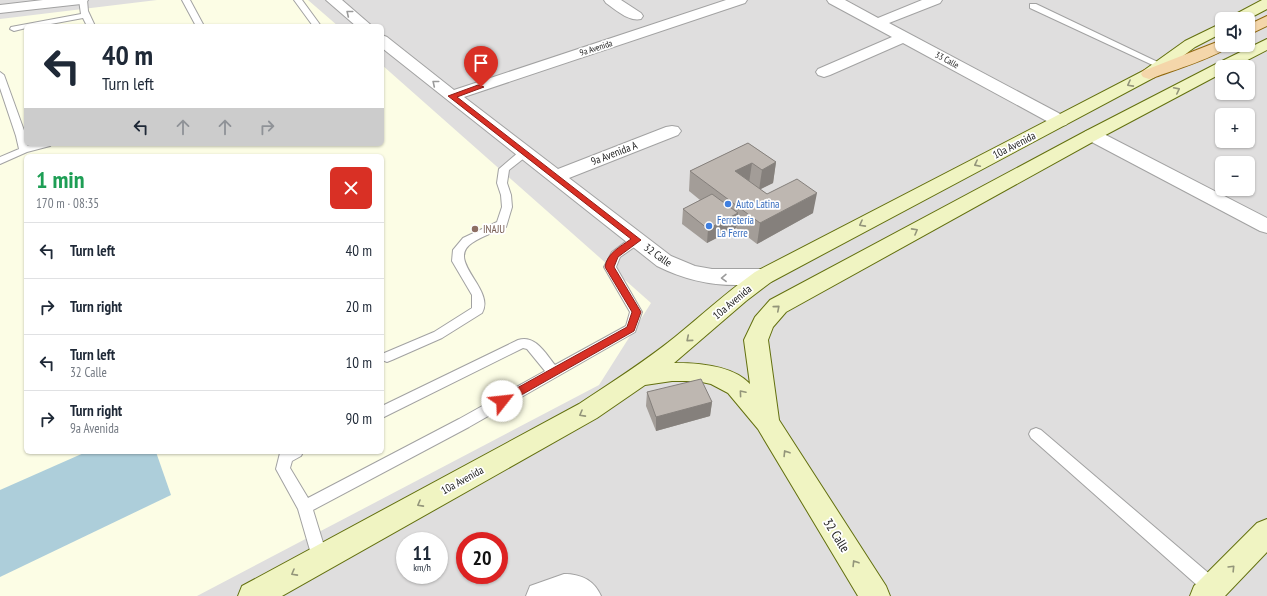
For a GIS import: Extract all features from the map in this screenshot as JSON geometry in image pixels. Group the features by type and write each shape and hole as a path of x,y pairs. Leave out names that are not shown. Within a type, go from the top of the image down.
{"main road":[{"path":"1250,12 1267,3"},
{"path":"1255,26 1267,20"},
{"name":"10a Avenida","path":"253,596 588,411 640,376 682,344 738,296 763,277 1155,70 1190,44 1215,31"},
{"path":"1236,60 1267,44"},
{"path":"1155,70 1182,62 1215,48"},
{"path":"1027,170 1215,71"},
{"path":"1027,170 1066,130 1066,126 1060,121"},
{"name":"32 Calle","path":"875,596 767,422 756,340 763,323 778,306 1027,170"},
{"path":"640,376 672,372 697,372 716,376 737,386 767,422"},
{"path":"1209,592 1267,532"}],"street":[{"path":"0,9 82,0"},
{"path":"333,0 363,24"},
{"path":"612,0 636,16"},
{"name":"9a Avenida","path":"452,96 740,0"},
{"name":"33 Calle","path":"834,0 1060,121"},
{"path":"877,23 935,0"},
{"path":"824,72 904,37"},
{"name":"32 Calle","path":"384,42 524,153 556,176 664,261 680,269 698,275 717,278 763,277"},
{"name":"9a Avenida A","path":"556,176 672,130"},
{"path":"1092,135 1267,226"},
{"path":"541,596 556,590 572,588 586,596"}],"lane":[{"path":"82,0 90,24"},
{"path":"186,0 199,24"},
{"path":"298,0 316,24"},
{"path":"1033,6 1155,70"},
{"path":"38,24 86,15"},
{"path":"14,29 24,27"},
{"path":"0,75 21,136 24,150"},
{"path":"0,161 24,150 39,146"},
{"path":"387,357 438,335 478,310 478,295 458,261 460,250 467,241 502,224 507,207 502,183 504,169 524,153"},
{"path":"305,507 464,423 631,329 636,312 610,267 610,263 615,255 636,240"},
{"path":"384,411 522,343 531,345 554,373"},
{"path":"1036,434 1209,592"},
{"path":"292,454 285,457 283,469 305,507 320,559"}],"shaded area":[{"path":"0,0 1267,0 1267,596 0,596"},
{"name":"INAJU","path":"157,0 308,0 336,24 24,24 24,146 384,146 384,67 651,303 599,385 197,596 0,596 0,19"}],"water":[{"path":"81,454 157,454 171,495 0,577 0,490"}],"building":[{"path":"748,143 776,162 762,170 752,163 735,171 767,194 797,179 817,193 760,223 690,171"},
{"path":"712,194 738,213 708,229 683,209"},
{"path":"701,379 712,402 656,417 647,392"}],"place":[{"name":"Auto Latina","path":"728,204"},
{"name":"Ferretería La Ferre","path":"709,226"},
{"name":"INAJU","path":"475,229"}],"route":[{"path":"481,87 452,96 636,240 615,255 610,263 610,267 636,312 631,329 502,401"}]}
